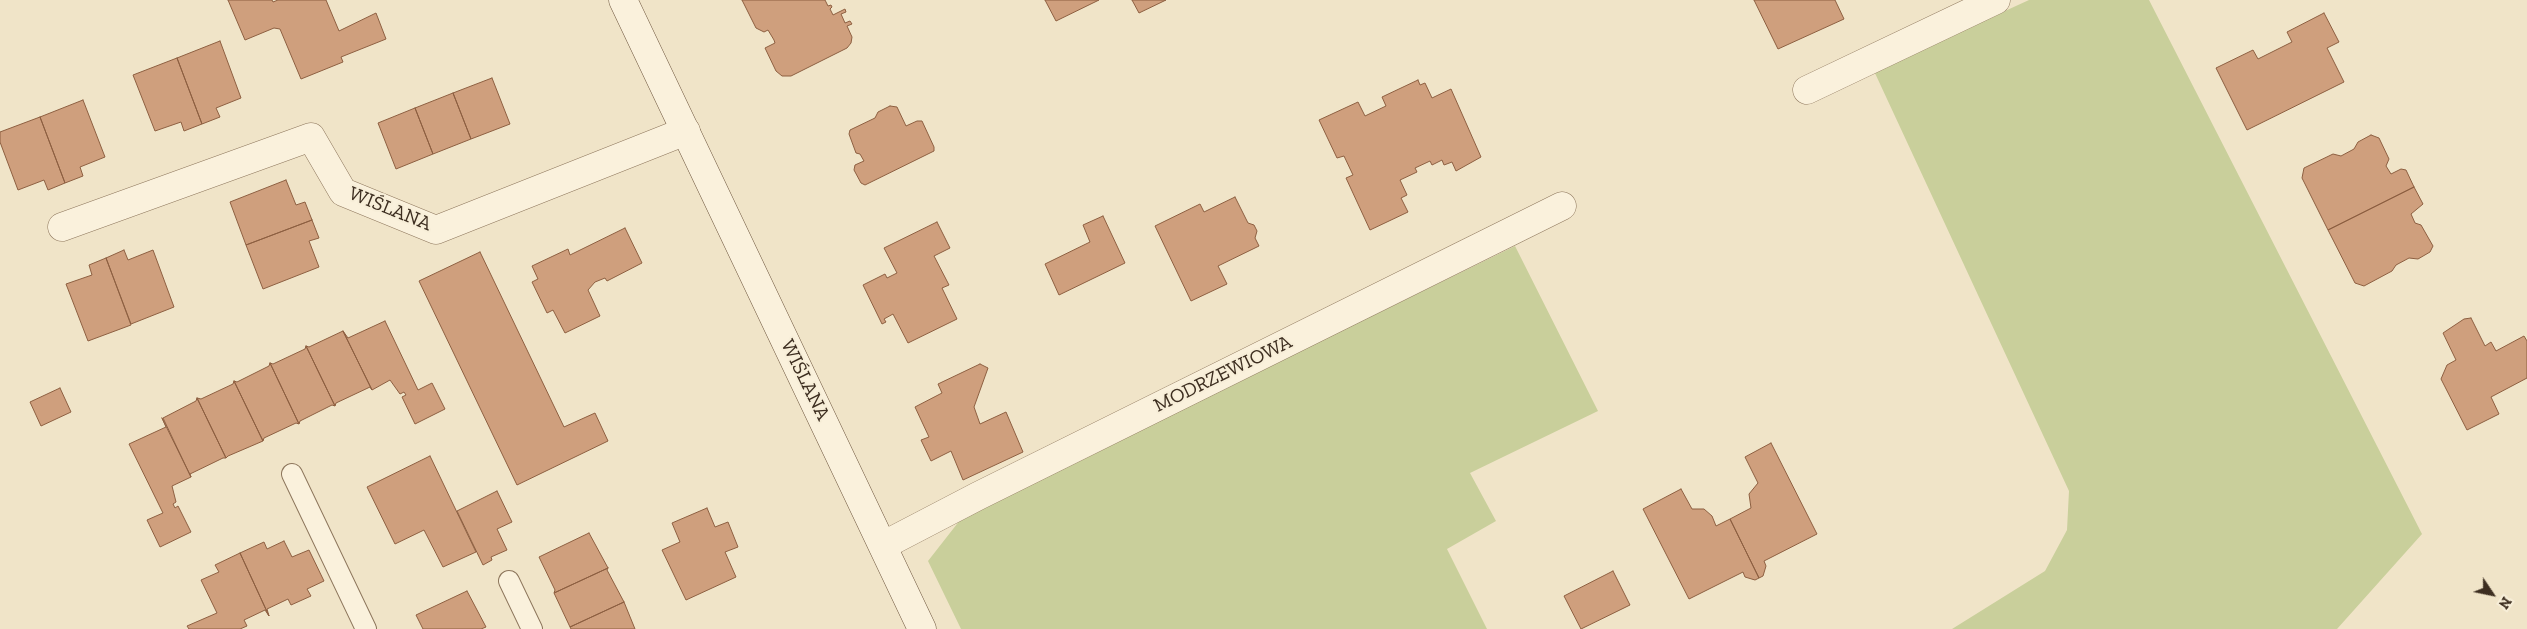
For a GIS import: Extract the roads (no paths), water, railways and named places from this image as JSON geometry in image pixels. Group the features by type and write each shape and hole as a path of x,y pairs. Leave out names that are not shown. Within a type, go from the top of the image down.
{"street":[{"name":"WIŚLANA","path":"623,0 884,545 922,629"},
{"path":"1807,90 1996,0"},
{"name":"WIŚLANA","path":"62,227 311,137 343,192 436,230 686,131"},
{"name":"MODRZEWIOWA","path":"884,545 978,496 1562,206"}],"lane":[{"path":"292,474 366,629"},
{"path":"509,582 532,629"}]}
